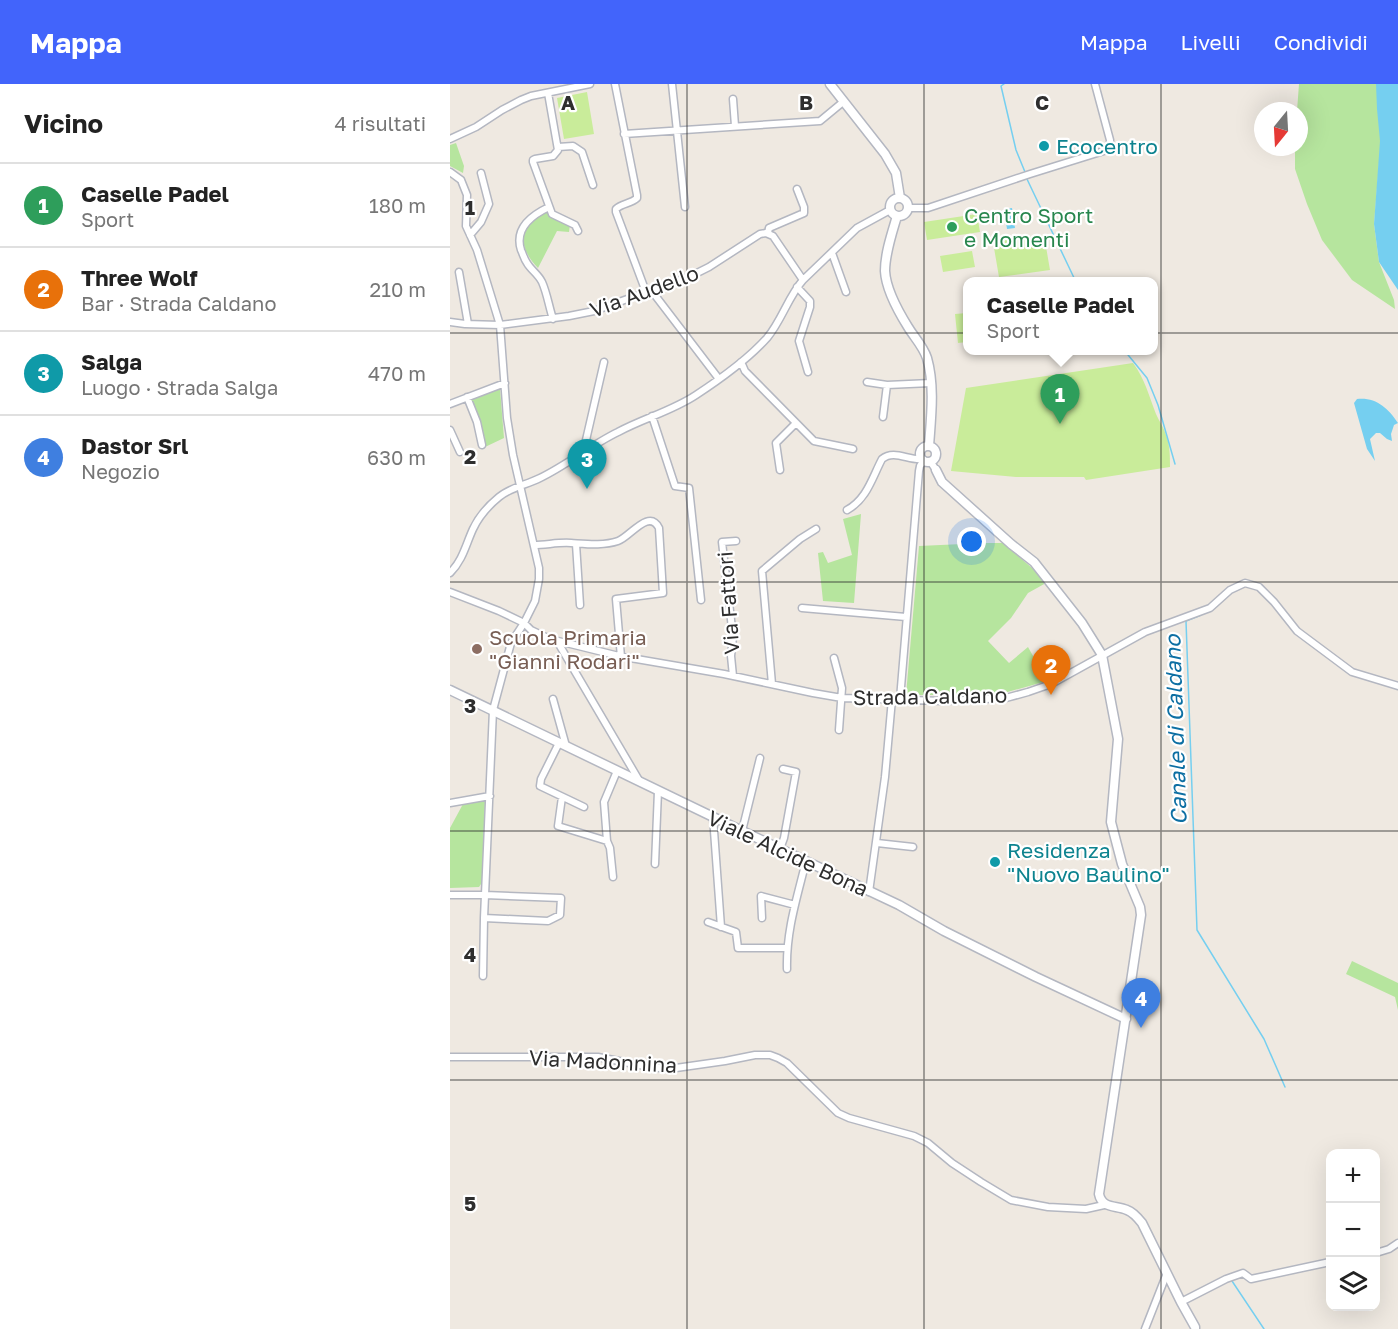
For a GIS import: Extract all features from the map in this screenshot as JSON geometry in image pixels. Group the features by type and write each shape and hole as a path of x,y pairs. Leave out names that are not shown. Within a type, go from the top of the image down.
{"street":[{"path":"552,84 551,93 558,147 553,156 533,160 552,214 575,225 578,231"},
{"path":"450,139 476,128 502,110 531,96 590,84"},
{"path":"615,84 637,198 635,201 618,207 616,212 649,291 719,379"},
{"path":"672,84 685,207"},
{"path":"830,84 885,154 896,173 900,198"},
{"path":"908,208 928,208 1109,148 1110,140 1095,84"},
{"path":"733,99 735,126"},
{"path":"624,134 820,121 843,102"},
{"path":"558,147 573,146 582,152 593,185"},
{"path":"450,172 461,180 467,195 466,226 477,250 500,325 507,418 519,486 539,568 535,601 511,643 493,710 483,976"},
{"path":"470,235 489,204 482,173"},
{"name":"Via Audello","path":"450,322 500,325 553,319 594,311 691,276 760,234 768,233 769,228 804,213 797,189"},
{"path":"450,573 464,552 481,514 500,496 539,478 617,432 696,396 719,379 767,338 797,288 857,228 893,213 904,214 908,208 907,202 900,198 891,202 893,213 885,271 888,288 907,325 922,346 927,360 932,383 929,446 936,453 933,459 925,460 895,455 885,456 862,497 857,504 847,510"},
{"path":"549,207 537,212 526,222 519,244 525,262 543,284 553,319"},
{"path":"768,233 773,236 804,280"},
{"path":"832,253 846,292"},
{"path":"459,272 468,324"},
{"path":"797,288 810,301 799,340 808,372"},
{"path":"583,453 604,362"},
{"path":"741,362 744,371 814,441 853,448"},
{"path":"867,382 887,385 932,383"},
{"path":"450,404 505,383"},
{"path":"884,417 887,385"},
{"path":"466,397 477,422 482,445"},
{"path":"652,416 675,486 690,488 701,600"},
{"path":"780,470 776,443 796,423"},
{"path":"450,430 460,452"},
{"path":"925,460 936,470 942,482 1011,544 1035,562 1082,623 1102,655 1118,740 1111,822 1122,864 1140,907 1141,915 1099,1194 1104,1205 1128,1210 1142,1223 1195,1328"},
{"path":"869,892 906,616 919,471 925,460"},
{"path":"534,545 614,543 624,539 637,526 648,521 656,522 659,528 663,593 616,599 621,657"},
{"path":"772,684 762,571 800,539 816,529"},
{"name":"Via Fattori","path":"733,676 732,637 722,542 735,541"},
{"path":"576,544 580,605"},
{"name":"Strada Caldano","path":"450,592 484,604 524,623 531,630 550,639 621,657 842,698 944,701 1006,698 1051,684 1145,632 1210,608 1230,590 1245,583 1259,587 1297,631 1352,672 1398,686"},
{"path":"802,609 906,616"},
{"path":"557,641 640,782"},
{"path":"834,658 842,688 838,730"},
{"name":"Viale Alcide Bona","path":"450,690 899,905 944,931 1125,1019"},
{"path":"553,699 563,744 540,783 542,787 584,807"},
{"path":"742,831 760,758"},
{"path":"780,849 796,772 783,769"},
{"path":"613,877 604,802 617,771"},
{"path":"656,864 658,791"},
{"path":"450,803 490,796"},
{"path":"562,797 558,826 607,842"},
{"path":"713,817 721,927"},
{"path":"877,843 913,847"},
{"path":"787,969 786,948 789,930 806,861"},
{"path":"450,895 561,898 560,915 548,921 484,918"},
{"path":"762,918 762,896 795,905"},
{"path":"708,922 736,932 738,948 786,948"},
{"name":"Via Madonnina","path":"450,1057 598,1057 669,1069 755,1055 770,1055 787,1063 838,1113 914,1136 928,1143 952,1163 1011,1200 1048,1207 1086,1209 1104,1205"},
{"path":"1380,1252 1398,1243"},
{"path":"1181,1302 1226,1279 1244,1274 1251,1279 1326,1263"},
{"path":"1145,1329 1167,1273"}],"green space":[{"path":"1299,84 1398,84 1379,163 1374,224 1379,262 1394,300 1395,309 1352,280 1322,240 1295,169 1295,156 1308,156 1308,102 1298,102"},
{"path":"587,92 594,134 564,139 557,98"},
{"path":"456,143 464,166 463,173 450,166 450,145"},
{"path":"548,211 570,224 569,232 557,231 538,268 526,251 523,236 531,222"},
{"name":"Centro Sport e Momenti","path":"977,214 980,232 927,240 924,222"},
{"path":"1044,235 1050,270 999,277 993,242"},
{"path":"972,251 975,267 943,272 940,256"},
{"path":"963,313 963,342 958,343 955,314"},
{"path":"1133,363 1144,381 1165,432 1169,447 1170,467 1086,480 1084,477 1016,477 951,471 966,388"},
{"path":"500,389 504,438 485,447 483,431 480,431 470,399"},
{"path":"861,514 854,603 823,601 818,553 823,552 828,563 852,555 843,519"},
{"path":"1003,543 1046,583 1028,593 1011,618 988,641 1009,663 1028,647 1047,681 1004,693 906,695 919,546"},
{"path":"485,800 483,881 479,887 450,888 450,828 463,804"},
{"path":"1352,961 1398,983 1398,1010 1395,997 1346,974"}],"water":[{"path":"1376,84 1398,84 1398,290 1379,262 1374,224 1380,141"},
{"path":"1012,208 1015,228 1007,229 1004,209"},
{"path":"1357,399 1376,402 1398,423 1394,425 1391,434 1392,441 1380,433 1376,433 1370,439 1375,461 1367,449 1354,403"}],"waterway":[{"path":"1004,84 1001,86 1016,150 1025,172"},
{"path":"1026,177 1074,277"},
{"path":"1128,355 1147,378 1158,405 1175,464"},
{"name":"Canale di Caldano","path":"1201,615 1186,621 1197,930 1264,1039 1285,1087"},
{"name":"Canale di Caldano","path":"1232,1281 1264,1329"}],"place":[{"name":"Ecocentro","path":"1044,146"},
{"name":"Centro Sport e Momenti","path":"952,227"},
{"name":"Caselle Padel","path":"1060,424"},
{"name":"Salga","path":"587,489"},
{"name":"Scuola Primaria \"Gianni Rodari\"","path":"477,649"},
{"name":"Three Wolf","path":"1051,695"},
{"name":"Residenza \"Nuovo Baulino\"","path":"995,862"},
{"name":"Dastor Srl","path":"1141,1028"}]}
